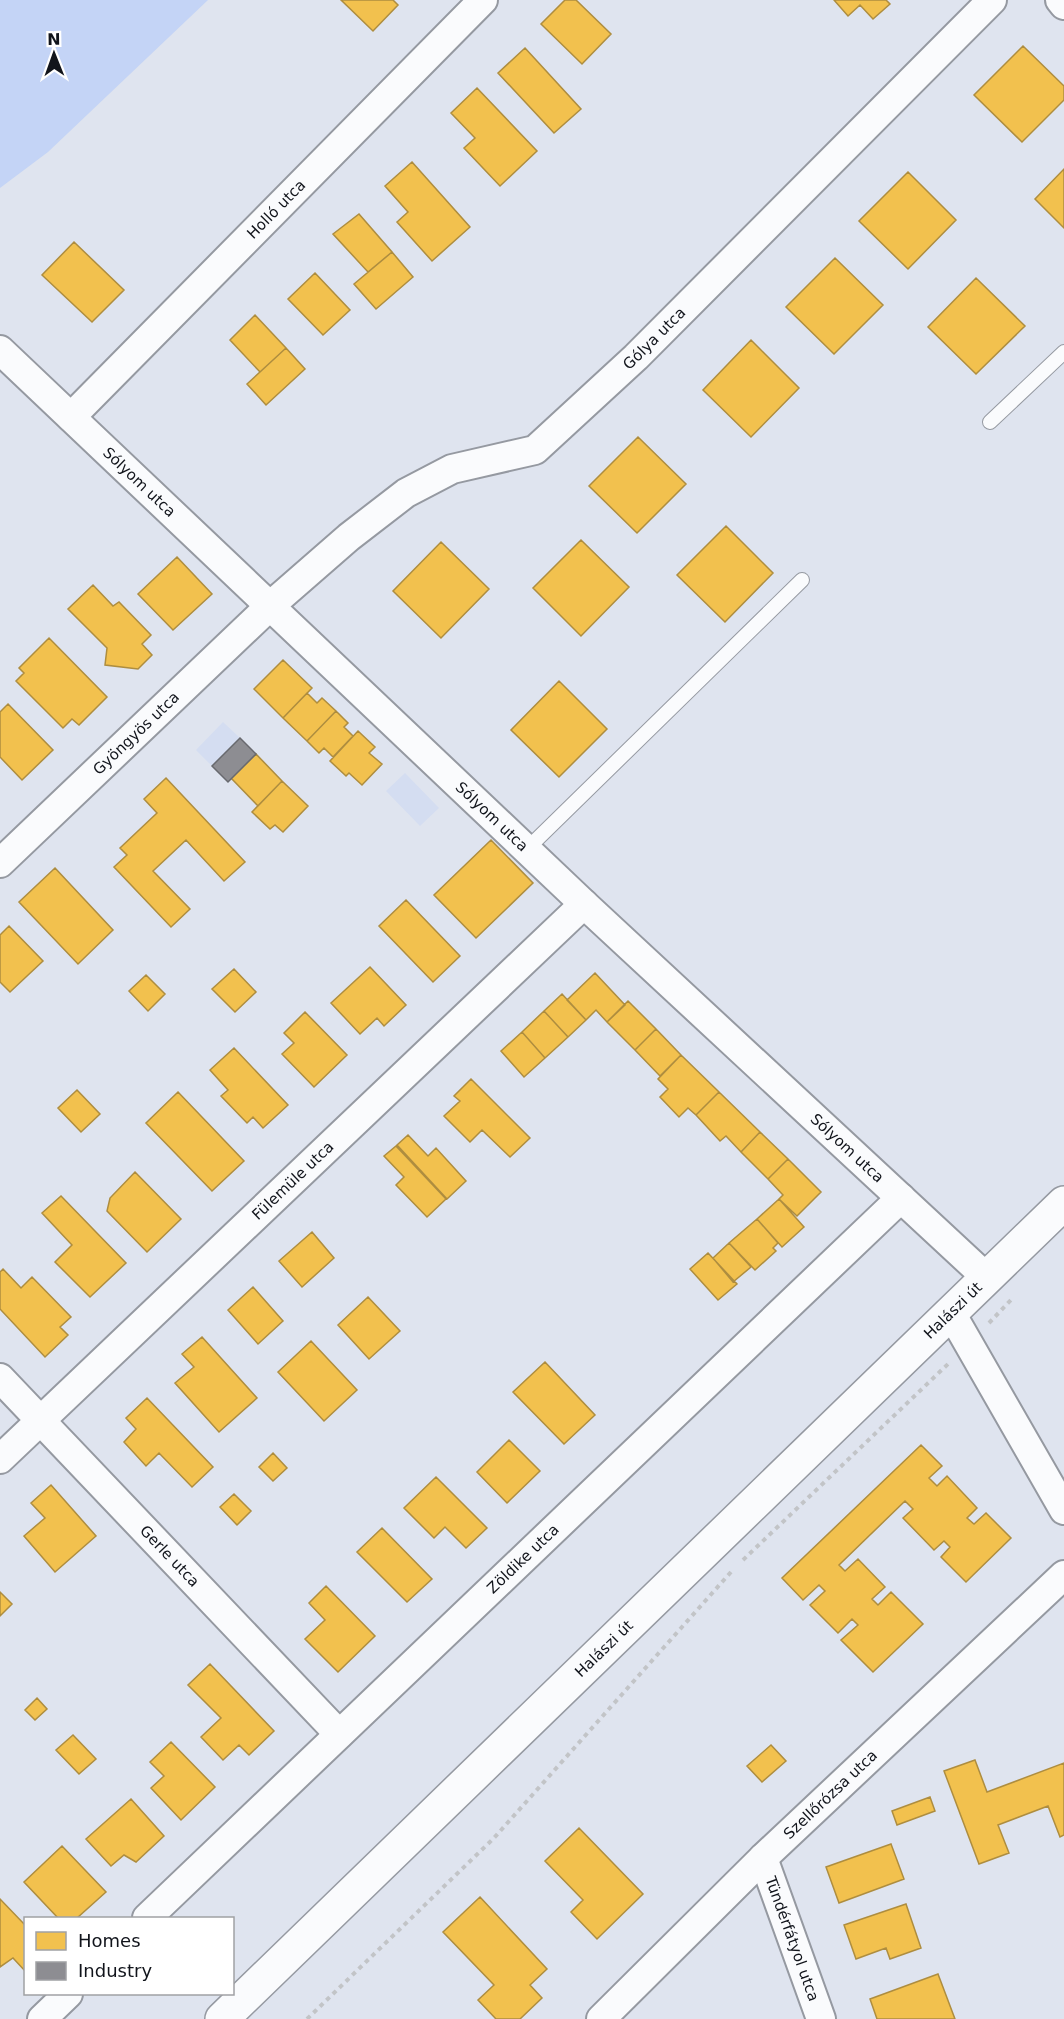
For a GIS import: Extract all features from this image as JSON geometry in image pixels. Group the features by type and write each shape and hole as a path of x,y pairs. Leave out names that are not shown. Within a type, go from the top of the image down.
{"main road":[{"name":"Halászi út","path":"222,2019 1064,1203"}],"street":[{"name":"Holló utca","path":"71,417 483,0"},
{"name":"Gólya utca","path":"271,605 350,537 406,493 452,469 536,450 636,357 992,0"},
{"path":"1060,0 1064,5"},
{"name":"Sólyom utca","path":"0,350 584,904 987,1278"},
{"name":"Gyöngyös utca","path":"0,863 271,605"},
{"name":"Fülemüle utca","path":"0,1459 584,904"},
{"name":"Zöldike utca","path":"148,1917 901,1198"},
{"path":"951,1313 1064,1510"},
{"name":"Gerle utca","path":"0,1378 339,1734"},
{"name":"Szellőrózsa utca","path":"601,2019 763,1858 1064,1575"},
{"name":"Tündérfátyol utca","path":"763,1858 821,2019"},
{"path":"42,2019 67,1995"}],"lane":[{"path":"990,422 1064,352"},
{"path":"527,849 801,580"}],"path":[{"path":"307,2019 494,1838 730,1572 969,1344 1015,1296"}],"shaded area":[{"path":"0,0 208,0 48,152 0,188"},
{"path":"223,722 240,738 212,766 196,750"},
{"path":"405,773 439,808 420,826 386,791"}],"building: Homes":[{"path":"341,0 393,0 398,5 373,31"},
{"path":"565,0 576,0 611,34 582,64 541,24"},
{"path":"834,0 886,0 890,4 873,19 860,5 848,16"},
{"path":"1023,46 1064,86 1064,100 1022,142 974,95"},
{"path":"525,48 581,109 554,133 498,73"},
{"path":"477,88 537,151 500,186 464,148 475,138 451,113"},
{"path":"412,162 470,227 432,261 397,222 408,212 385,186"},
{"path":"1064,169 1064,228 1035,199"},
{"path":"908,172 956,220 908,269 859,221"},
{"path":"359,214 392,252 368,272 333,234"},
{"path":"74,242 124,290 92,322 42,275"},
{"path":"392,252 413,277 376,309 354,284"},
{"path":"835,258 883,305 834,354 786,307"},
{"path":"315,273 350,310 323,335 288,299"},
{"path":"976,278 1025,326 976,374 928,327"},
{"path":"255,315 286,348 260,372 230,340"},
{"path":"751,340 799,388 751,437 703,390"},
{"path":"286,348 305,369 266,405 247,384"},
{"path":"638,437 686,484 637,533 589,486"},
{"path":"726,526 773,573 725,622 677,575"},
{"path":"581,540 629,587 581,636 533,588"},
{"path":"441,542 489,589 441,638 393,591"},
{"path":"177,557 212,594 173,630 138,594"},
{"path":"93,585 113,606 119,602 151,635 142,644 152,655 138,669 105,665 107,648 68,609"},
{"path":"49,638 107,697 79,725 72,719 63,728 16,681 24,673 19,668"},
{"path":"283,660 312,688 283,718 254,689"},
{"path":"559,681 607,729 559,777 511,730"},
{"path":"307,693 317,703 322,698 336,711 307,741 283,718"},
{"path":"8,704 53,750 22,780 0,757 0,712"},
{"path":"336,711 348,723 344,727 353,736 333,757 324,748 319,753 307,741"},
{"path":"358,731 375,747 369,753 382,764 362,785 349,773 346,776 330,761"},
{"path":"256,754 282,781 258,806 231,778"},
{"path":"166,778 245,862 224,881 186,840 153,871 190,909 171,927 114,867 127,855 120,848 157,813 144,799"},
{"path":"282,781 308,806 283,832 275,825 270,829 252,812"},
{"path":"491,840 533,883 476,938 434,895"},
{"path":"55,868 113,930 78,964 19,902"},
{"path":"406,900 460,956 433,982 379,926"},
{"path":"9,926 43,961 10,992 0,982 0,935"},
{"path":"370,967 406,1005 384,1026 377,1018 360,1034 331,1003"},
{"path":"234,969 256,992 235,1012 212,989"},
{"path":"595,973 625,1005 607,1022 596,1010 586,1020 567,1000"},
{"path":"146,975 165,994 148,1011 129,991"},
{"path":"562,994 586,1020 568,1037 544,1011"},
{"path":"628,1001 656,1029 635,1050 607,1022"},
{"path":"544,1011 568,1037 545,1058 522,1032"},
{"path":"305,1012 347,1055 314,1087 282,1054 294,1043 284,1033"},
{"path":"656,1029 681,1055 660,1076 635,1050"},
{"path":"522,1032 545,1058 524,1077 501,1051"},
{"path":"234,1048 288,1105 263,1128 253,1117 247,1123 221,1096 228,1090 210,1070"},
{"path":"681,1055 719,1092 696,1115 688,1108 679,1117 660,1097 668,1089 658,1079"},
{"path":"471,1079 530,1138 510,1157 482,1130 470,1142 444,1116 460,1101 454,1096"},
{"path":"77,1090 100,1114 81,1132 58,1108"},
{"path":"178,1092 244,1161 212,1191 146,1123"},
{"path":"719,1092 760,1132 741,1152 726,1136 720,1141 696,1115"},
{"path":"760,1132 788,1159 768,1179 741,1152"},
{"path":"408,1135 428,1156 436,1148 466,1181 447,1199 397,1145"},
{"path":"396,1146 446,1199 427,1217 396,1185 404,1177 384,1156"},
{"path":"788,1159 821,1192 797,1216 779,1199 783,1195 768,1179"},
{"path":"135,1172 181,1219 147,1252 107,1211 110,1198"},
{"path":"61,1196 126,1263 90,1297 55,1262 72,1245 42,1213"},
{"path":"779,1199 804,1227 782,1247 757,1219"},
{"path":"757,1219 778,1243 773,1248 776,1251 755,1270 729,1243"},
{"path":"312,1232 334,1258 302,1287 279,1261"},
{"path":"729,1243 751,1267 733,1282 713,1258"},
{"path":"708,1253 737,1284 718,1300 690,1269"},
{"path":"3,1269 21,1288 32,1277 71,1317 60,1327 68,1335 45,1357 0,1309 0,1272"},
{"path":"253,1287 283,1321 258,1344 228,1310"},
{"path":"368,1297 400,1331 369,1359 338,1325"},
{"path":"202,1337 257,1398 219,1432 175,1383 194,1367 182,1354"},
{"path":"311,1341 357,1390 324,1421 278,1372"},
{"path":"545,1362 595,1415 564,1444 513,1392"},
{"path":"147,1398 213,1467 192,1487 159,1453 146,1466 124,1442 136,1429 126,1418"},
{"path":"509,1440 540,1471 507,1503 477,1472"},
{"path":"921,1445 942,1466 929,1478 937,1486 947,1476 977,1508 967,1518 974,1524 986,1513 1011,1538 966,1582 941,1557 950,1547 944,1541 934,1550 903,1518 913,1509 905,1501 839,1565 845,1571 858,1559 885,1587 872,1599 878,1605 891,1592 923,1624 873,1672 841,1640 858,1625 852,1619 838,1633 810,1605 825,1591 819,1585 803,1600 782,1578"},
{"path":"273,1453 287,1468 273,1481 259,1467"},
{"path":"436,1477 487,1528 466,1548 445,1527 434,1538 404,1508"},
{"path":"51,1485 96,1536 55,1572 24,1536 45,1518 31,1503"},
{"path":"234,1494 251,1511 237,1525 220,1507"},
{"path":"382,1528 432,1579 407,1602 357,1552"},
{"path":"326,1586 375,1636 338,1672 305,1639 325,1620 309,1603"},
{"path":"0,1592 12,1604 0,1616"},
{"path":"210,1664 274,1731 249,1755 239,1745 223,1760 201,1737 221,1718 188,1685"},
{"path":"37,1698 47,1709 35,1720 25,1710"},
{"path":"73,1735 96,1759 79,1774 56,1750"},
{"path":"171,1742 215,1787 181,1820 151,1788 164,1776 150,1762"},
{"path":"771,1745 786,1761 762,1782 747,1766"},
{"path":"975,1760 987,1792 1064,1763 1064,1835 1060,1837 1048,1806 998,1825 1009,1853 979,1864 944,1771"},
{"path":"930,1797 935,1811 897,1825 892,1811"},
{"path":"131,1799 164,1836 136,1862 124,1855 111,1866 86,1839"},
{"path":"579,1828 643,1894 597,1939 571,1912 583,1900 545,1861"},
{"path":"891,1844 904,1879 839,1903 826,1867"},
{"path":"62,1846 106,1892 78,1917 57,1917 24,1882"},
{"path":"480,1897 547,1969 530,1985 542,1998 520,2019 496,2019 478,2000 494,1985 443,1932"},
{"path":"0,1899 24,1924 24,1970 13,1958 0,1967"},
{"path":"906,1904 921,1948 890,1959 886,1948 856,1959 844,1925"},
{"path":"938,1974 955,2019 877,2019 870,1999"}],"building: Industry":[{"path":"240,738 256,754 228,782 212,766"}]}
